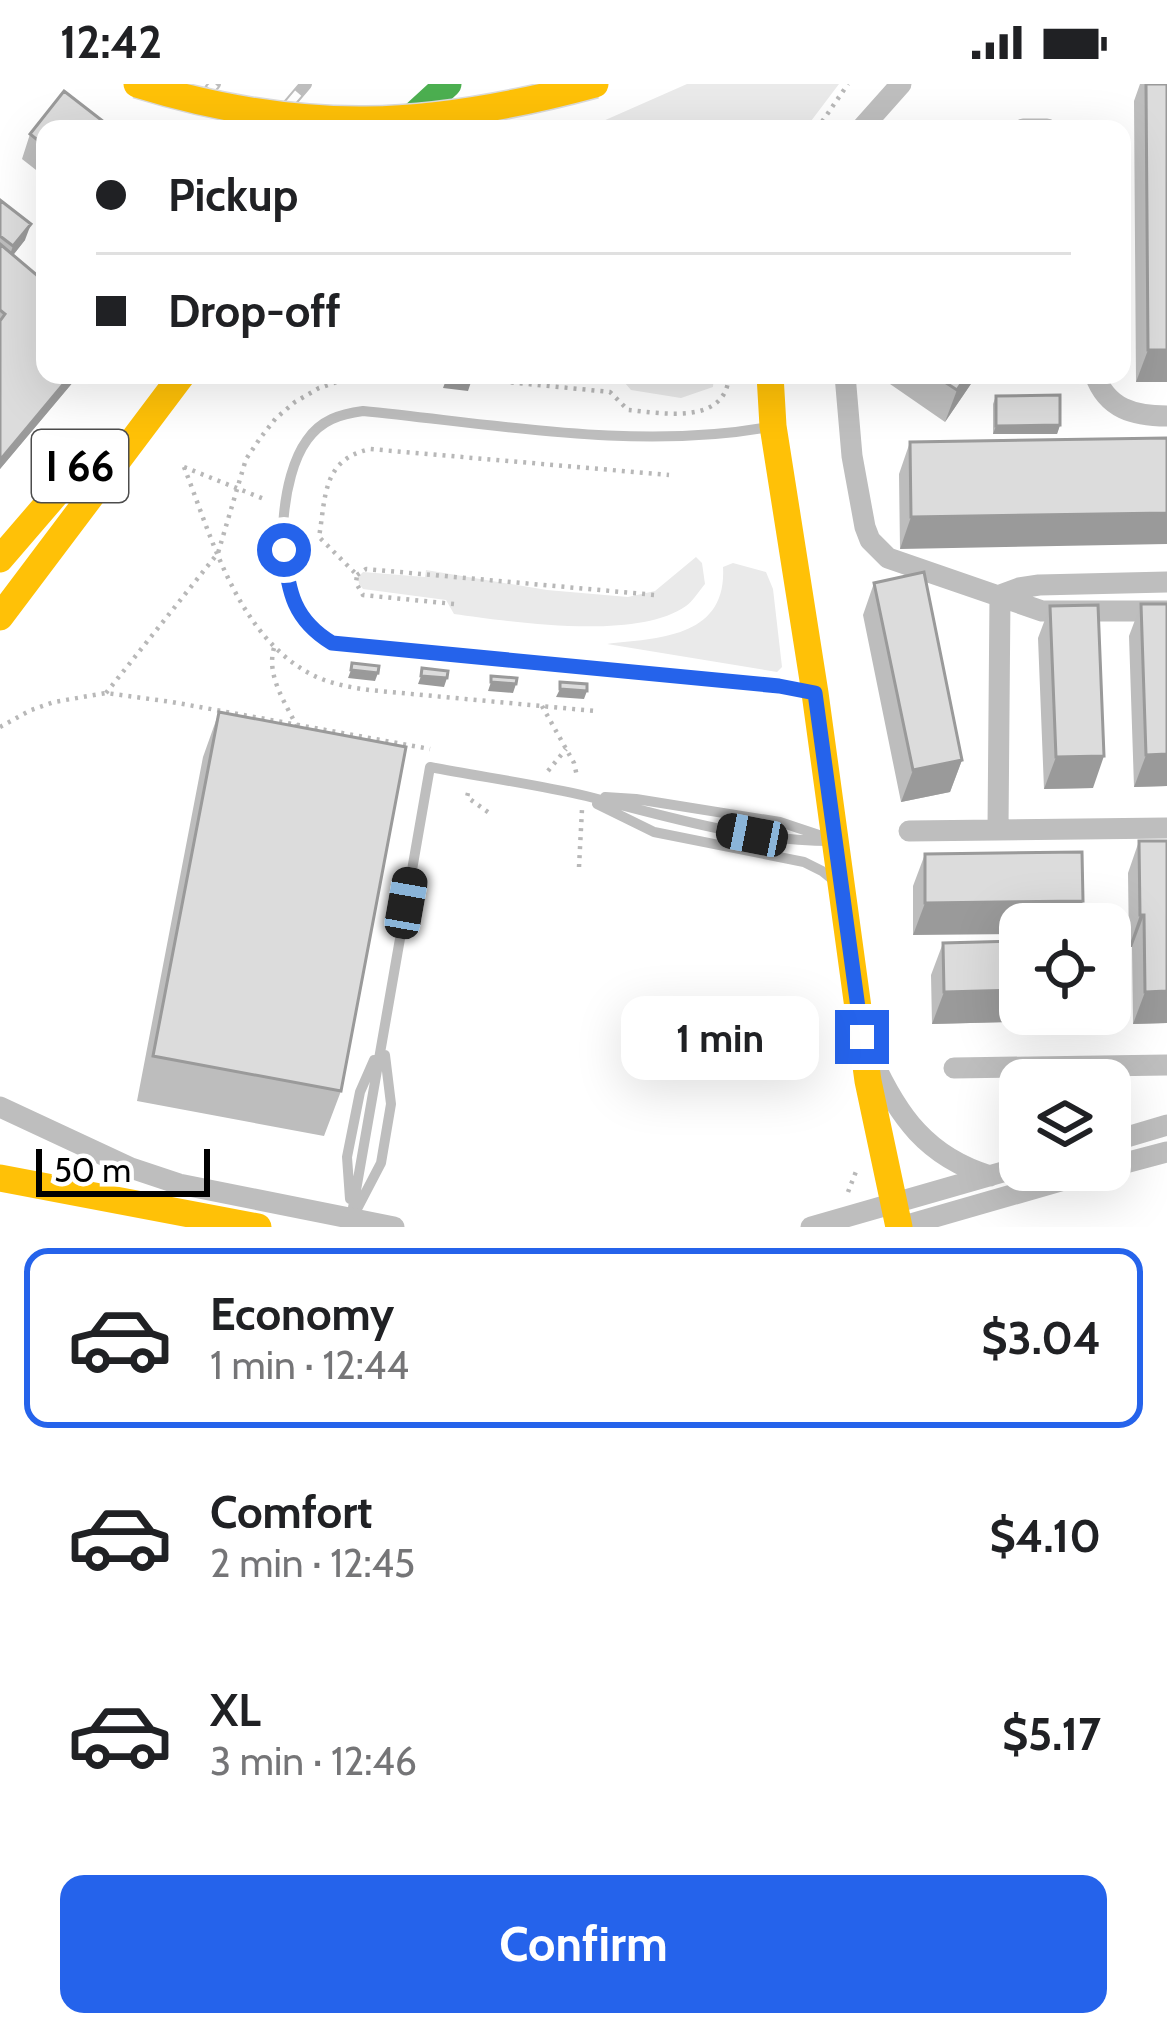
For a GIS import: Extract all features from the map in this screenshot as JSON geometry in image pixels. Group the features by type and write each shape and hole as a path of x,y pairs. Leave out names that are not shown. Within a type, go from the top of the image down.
{"main road":[{"path":"137,84 233,111 334,120"},
{"path":"409,120 448,84"},
{"path":"412,120 488,110 595,84"},
{"name":"I 66","path":"0,559 153,384"},
{"path":"0,617 175,384"},
{"path":"771,384 862,1037 897,1219"},
{"path":"0,1178 258,1227"}],"street":[{"path":"869,120 901,84"},
{"path":"846,384 852,456 870,540 878,550 902,565 1042,611 1167,611"},
{"path":"1100,384 1115,406 1138,415 1167,416"},
{"path":"1000,595 1040,585 1167,582"},
{"path":"998,829 1000,595"},
{"path":"909,831 1167,828"},
{"path":"862,1037 890,1095 924,1140 950,1160 991,1176"},
{"path":"1131,1065 1167,1065"},
{"path":"954,1068 999,1067"},
{"path":"0,1107 131,1168 179,1184 394,1227"},
{"path":"1131,1136 1167,1125"},
{"path":"1131,1161 1167,1152"},
{"path":"897,1219 999,1174"},
{"path":"811,1227 897,1219 1012,1191"}],"lane":[{"path":"773,426 731,434 626,437 363,411 341,413 309,437 295,465 284,514 286,575 293,604 307,625 332,643 815,693"},
{"path":"351,1222 430,766 584,796 636,799 780,822 836,841"},
{"path":"584,796 654,832 813,866 843,893"},
{"path":"351,1222 381,1163 392,1104 382,1040"}],"path":[{"path":"823,120 848,84"},
{"path":"0,727 54,702 106,693 218,553 246,459 276,418 330,384"},
{"path":"525,384 610,392 628,410 678,415 706,410 724,394 727,384"},
{"path":"357,575 319,537 332,473 343,459 359,452 370,449 669,475"},
{"path":"264,499 184,467 241,601 274,648 310,674 342,686 595,711"},
{"path":"454,604 363,595 357,575 366,569 655,596"},
{"path":"274,648 274,678 296,725"},
{"path":"542,706 574,763 584,796 579,867"},
{"path":"344,750 347,734"},
{"path":"548,771 566,749"}],"shaded area":[{"path":"687,84 839,84 812,120 605,120"},
{"path":"626,384 713,384 681,398 631,390"},
{"path":"696,557 702,563 705,584 686,606 664,617 606,626 454,614 446,600 363,589 358,577 363,572 425,577 426,570 547,590 628,597 655,591"},
{"path":"733,563 766,572 773,589 782,667 777,672 607,644 668,636 702,621 721,590 723,567"}],"building":[{"path":"1146,84 1167,84 1167,350 1148,350"},
{"path":"64,91 101,120 41,120"},
{"path":"0,200 31,224 13,246 0,236"},
{"path":"0,244 36,274 36,384 63,384 0,460 0,321 5,314 0,310"},
{"path":"1060,395 1060,425 996,426 996,396"},
{"path":"1167,438 1167,513 911,517 910,442"},
{"path":"924,572 962,760 913,770 874,583"},
{"path":"1141,604 1167,604 1167,754 1146,755"},
{"path":"1098,605 1104,756 1056,757 1050,606"},
{"path":"352,663 379,666 378,673 351,670"},
{"path":"422,668 448,671 447,678 421,676"},
{"path":"491,676 517,678 516,684 491,682"},
{"path":"560,682 587,684 587,691 560,689"},
{"path":"219,712 406,747 341,1091 153,1056"},
{"path":"1139,841 1167,841 1167,991 1145,992"},
{"path":"1082,852 1083,901 925,903 925,854"},
{"path":"999,942 999,991 944,992 943,943"}],"railway":[{"path":"210,89 215,84"},
{"path":"284,110 306,84"}],"traffic: fast":[{"path":"409,120 448,84"}],"traffic: slow":[{"path":"137,84 255,112 366,120 477,110 595,84"},
{"path":"0,617 175,384"},
{"path":"771,384 868,1081 899,1227"},
{"path":"0,559 98,445"},
{"path":"0,1178 258,1227"}],"route":[{"path":"284,550 293,604 307,625 332,643 815,693 862,1037"}]}
